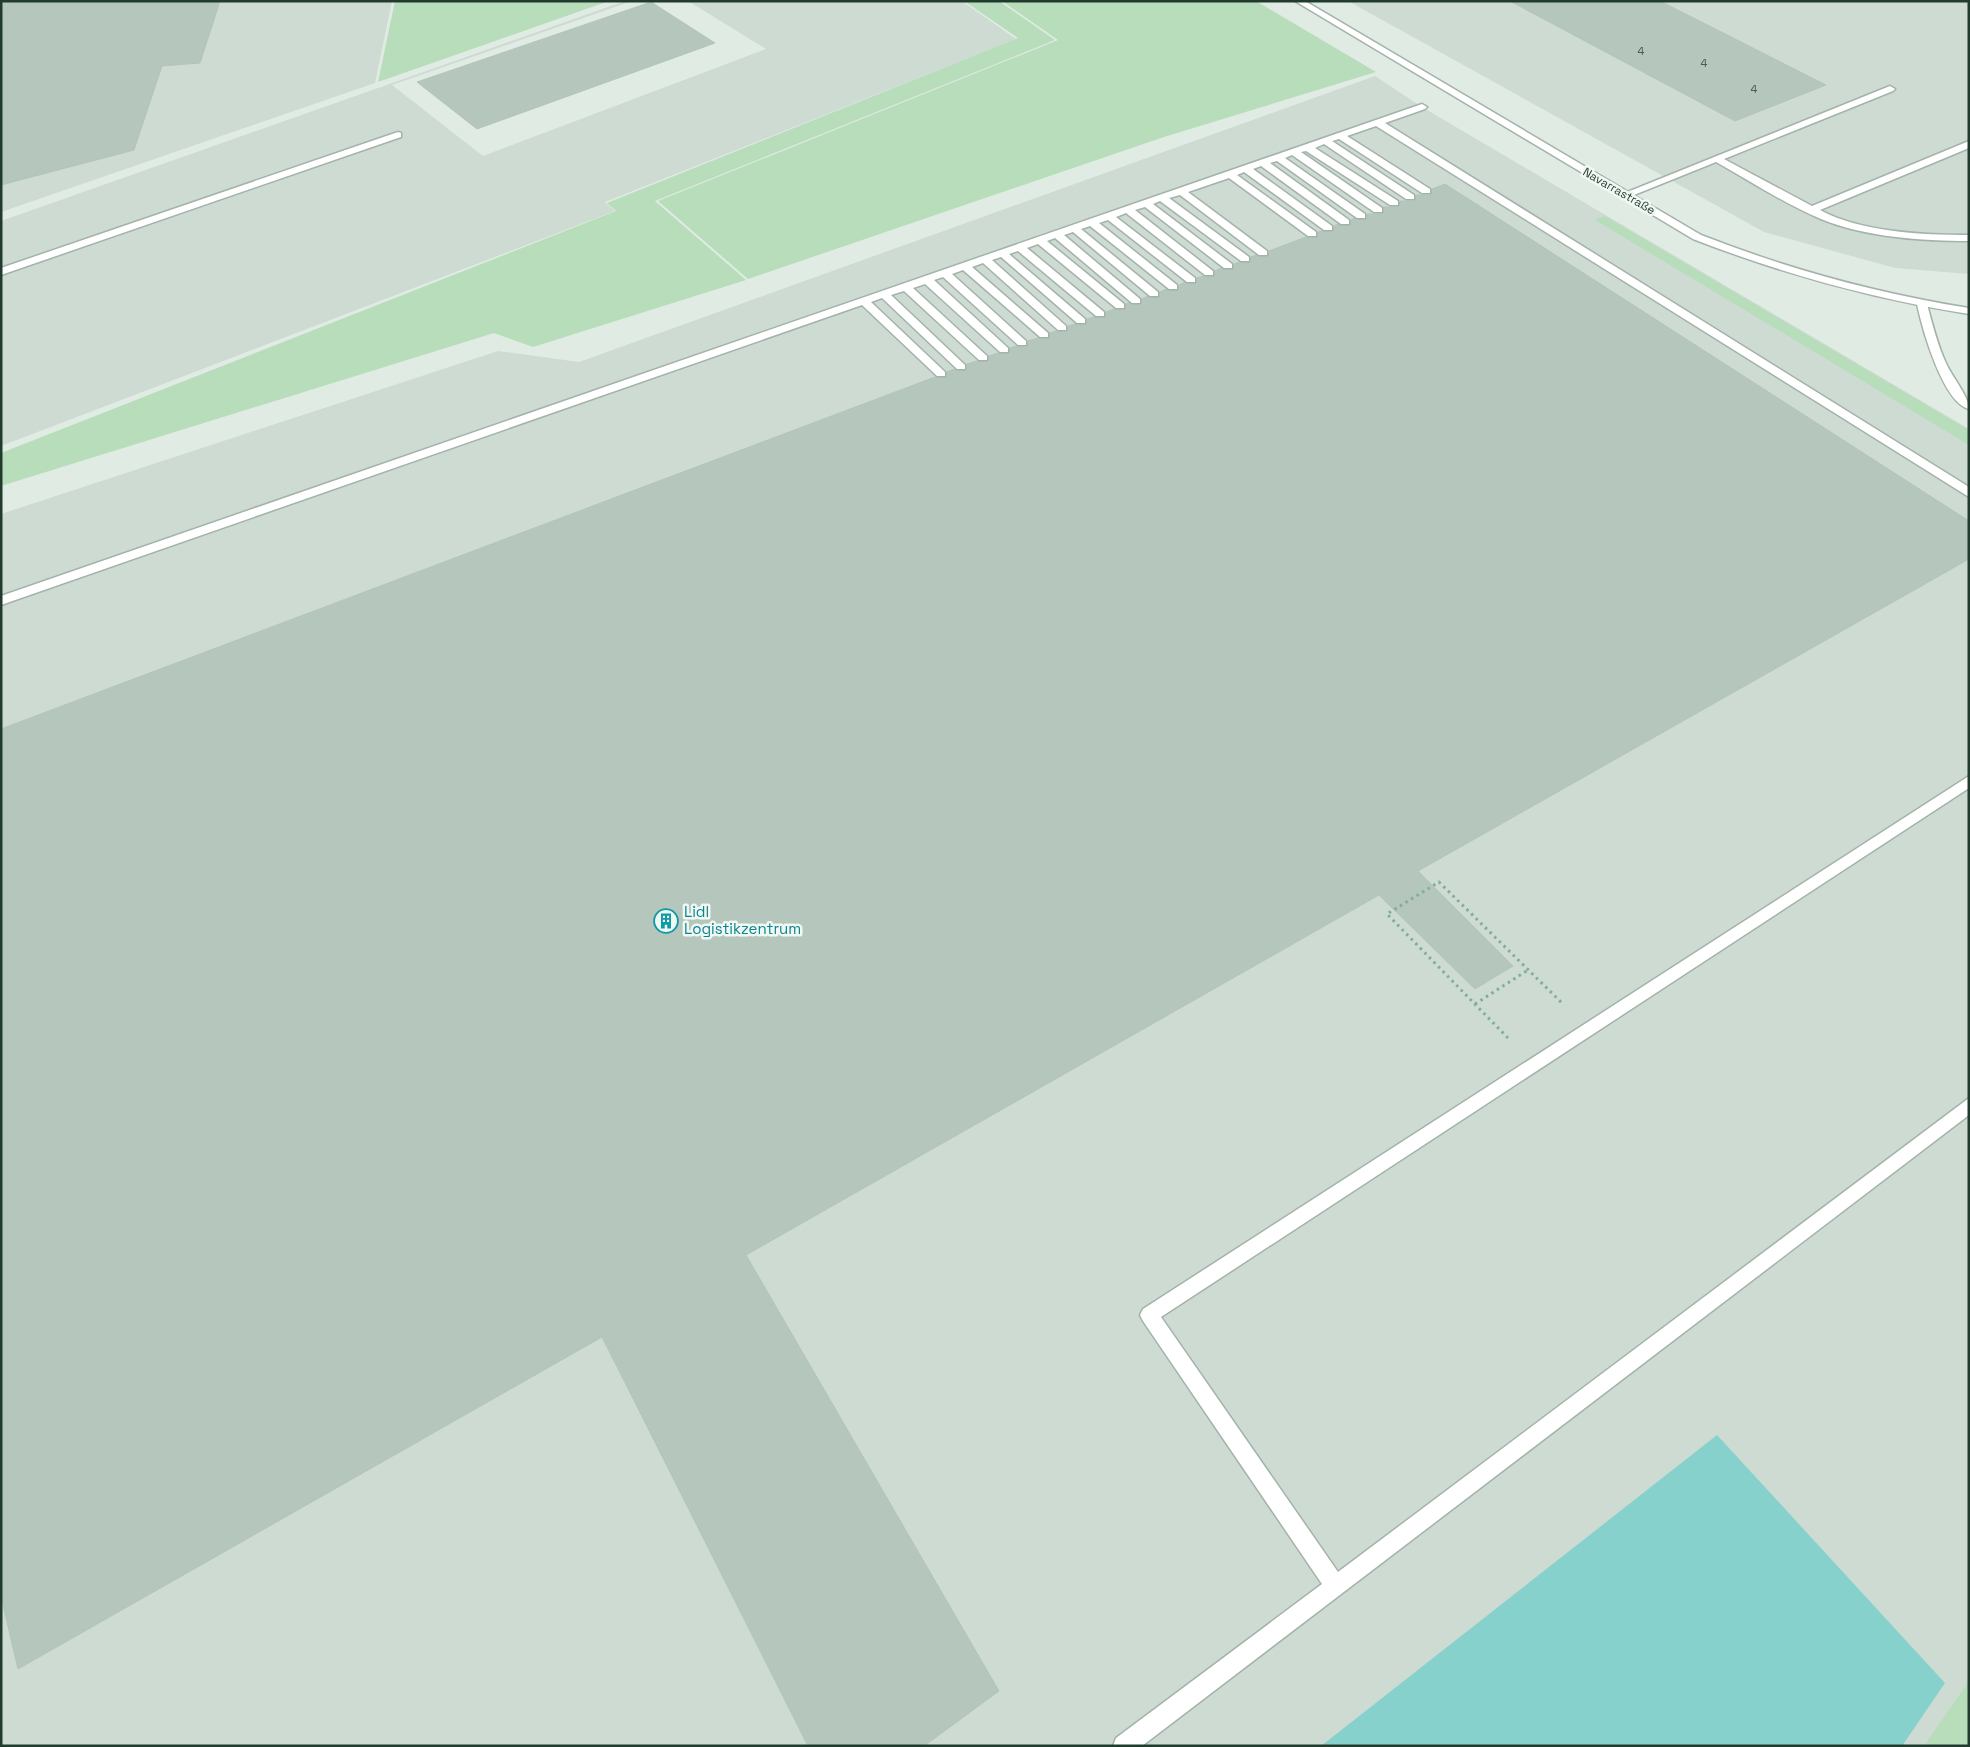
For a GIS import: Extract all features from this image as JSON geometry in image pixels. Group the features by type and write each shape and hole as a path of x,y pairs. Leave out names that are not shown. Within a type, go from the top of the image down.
{"street":[{"name":"Navarrastraße","path":"1299,1 1697,237 1755,261 1855,289 1922,304 1969,311"},
{"path":"1625,195 1890,89"},
{"path":"1,601 1422,107"},
{"path":"1378,123 1969,492"},
{"path":"1,272 398,135"},
{"path":"1340,136 1426,191"},
{"path":"1325,141 1410,197"},
{"path":"1811,210 1969,144"},
{"path":"1307,147 1394,203"},
{"path":"1294,152 1378,210"},
{"path":"1278,157 1361,216"},
{"path":"1716,158 1825,217 1877,230 1931,238 1969,238"},
{"path":"1262,163 1345,222"},
{"path":"1246,168 1328,228"},
{"path":"1230,174 1312,234"},
{"path":"1181,191 1263,253"},
{"path":"1162,198 1245,259"},
{"path":"1146,203 1228,266"},
{"path":"1128,210 1209,273"},
{"path":"1109,216 1191,280"},
{"path":"1091,222 1173,287"},
{"path":"1074,228 1154,294"},
{"path":"1057,234 1136,301"},
{"path":"1039,240 1120,306"},
{"path":"1020,247 1100,314"},
{"path":"1002,253 1081,321"},
{"path":"984,260 1062,328"},
{"path":"965,266 1044,335"},
{"path":"945,273 1022,343"},
{"path":"927,280 1004,350"},
{"path":"906,287 984,358"},
{"path":"884,294 961,367"},
{"path":"864,301 941,374"},
{"path":"1922,304 1930,340 1959,399 1969,406"},
{"path":"1336,1587 1149,1315 1969,781"},
{"path":"1124,1746 1969,1106"}],"path":[{"path":"1498,1028 1386,914 1439,882 1553,994"},
{"path":"1475,1004 1528,970"}],"shaded area":[{"path":"1,1 392,1 375,83 1,212"},
{"path":"625,1 632,1 392,85 483,156 766,49 688,1 962,1 1016,39 605,202 615,211 1,446 1,221"},
{"path":"1348,1 1969,1 1969,274 1895,268 1764,232"},
{"path":"1375,76 1422,107 1969,429 1969,1746 1,1746 1,514 498,351 579,362"}],"green space":[{"path":"395,1 609,1 378,82"},
{"path":"964,1 999,1 1055,40 655,201 746,280 533,347 494,333 1,486 1,453 616,211 607,203 1018,38"},
{"path":"1002,1 1256,1 1376,72 1164,137 748,279 658,201 1058,40"},
{"path":"1605,216 1969,430 1969,445 1595,220"},
{"path":"1969,1681 1969,1746 1924,1746"}],"water":[{"path":"1717,1435 1945,1683 1902,1746 1321,1746"}],"building":[{"path":"1,1 220,1 200,63 162,66 134,150 1,185"},
{"path":"1510,1 1660,1 1826,85 1735,121"},
{"path":"651,2 715,43 477,129 417,82"},
{"name":"Lidl Logistikzentrum","path":"1445,184 1969,521 1969,559 1418,871 1513,966 1475,989 1379,895 746,1255 999,1691 924,1746 808,1746 602,1337 18,1669 1,1596 1,729 935,377 945,378 947,372 954,369 965,371 967,364 977,361 987,362 989,356 998,353 1008,354 1010,348 1016,346 1026,347 1028,341 1038,338 1048,339 1050,333 1056,331 1066,332 1068,326 1075,324 1085,325 1087,319 1094,317 1104,318 1106,312 1114,309 1124,310 1126,304 1140,305 1142,299 1148,296 1158,298 1160,292 1166,289 1177,291 1179,285 1185,282 1195,284 1197,278 1203,276 1213,277 1215,271 1221,268 1232,270 1234,264 1239,262 1249,263 1251,257 1256,255 1267,257 1269,251 1306,237 1316,238 1318,232 1332,232 1334,226 1338,224 1349,226 1354,218 1365,220 1367,214 1382,214 1383,207 1398,207 1400,201 1414,201 1416,195 1430,195 1432,189"}],"place":[{"name":"Lidl Logistikzentrum","path":"666,921"}]}
